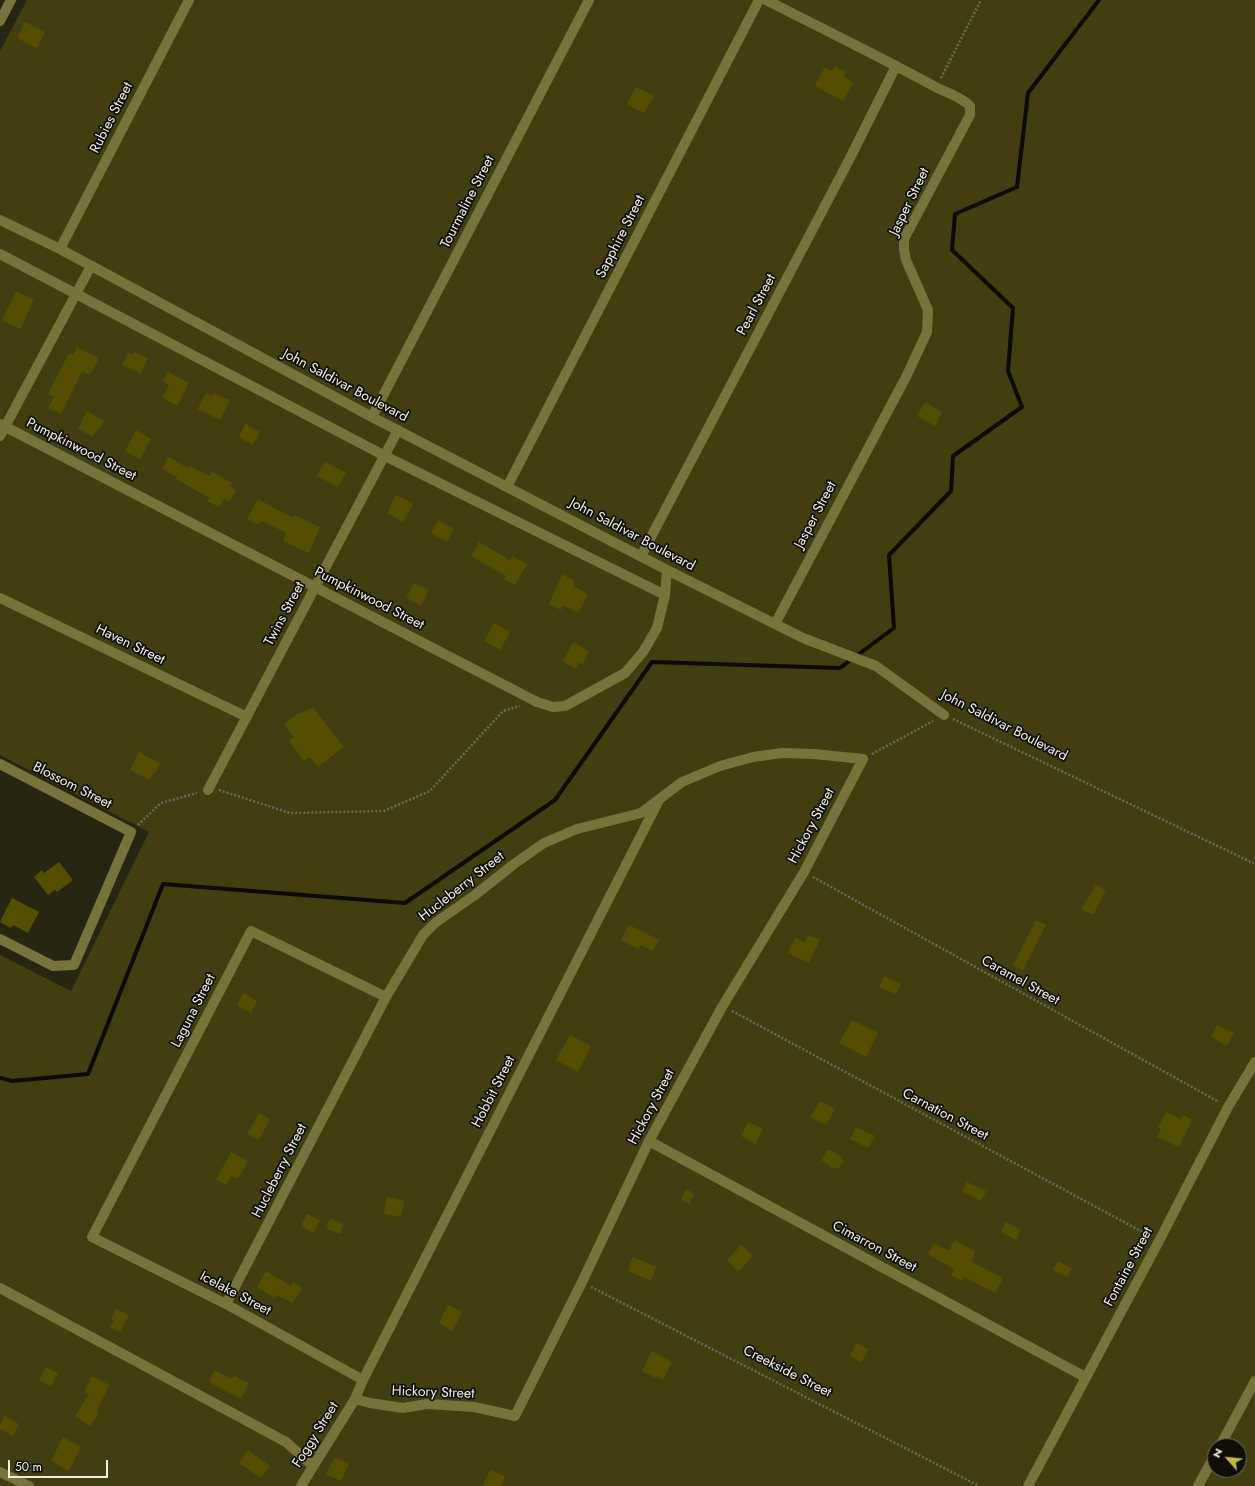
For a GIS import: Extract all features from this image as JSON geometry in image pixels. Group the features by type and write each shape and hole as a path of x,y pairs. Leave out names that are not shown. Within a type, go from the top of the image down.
{"street":[{"path":"0,21 11,0"},
{"name":"Rubies Street","path":"60,249 189,0"},
{"name":"Tourmaline Street","path":"372,417 589,0"},
{"name":"Sapphire Street","path":"507,487 759,0"},
{"name":"Jasper Street","path":"766,0 936,88 964,99 970,106 970,115 904,239 906,260 928,310 927,332 903,382 775,624"},
{"name":"Pearl Street","path":"641,556 849,160 896,66"},
{"name":"John Saldivar Boulevard","path":"0,220 60,249 372,417 667,570 804,638 876,666 944,715"},
{"path":"0,254 385,456 665,595"},
{"path":"0,436 3,425 91,266"},
{"name":"Pumpkinwood Street","path":"3,425 537,702 553,707 565,706 625,673 643,652 657,628 665,595 667,570"},
{"name":"Twins Street","path":"208,790 398,430"},
{"name":"Haven Street","path":"0,598 247,717"},
{"name":"Hucleberry Street","path":"226,1304 386,997 423,934 435,923 544,843 577,829 641,813 682,782 720,766 753,757 788,754 814,754 863,759"},
{"name":"Hickory Street","path":"355,1399 403,1408 427,1404 466,1406 515,1416 582,1282 649,1141 722,1006 804,872 863,759"},
{"name":"Blossom Street","path":"0,764 131,832"},
{"name":"Hobbit Street","path":"355,1399 363,1380 659,798"},
{"path":"0,939 53,966 74,965 131,832"},
{"name":"Laguna Street","path":"92,1237 251,931 386,997"},
{"name":"Fontaine Street","path":"1030,1484 1085,1377 1159,1241 1228,1107 1255,1062"},
{"name":"Cimarron Street","path":"649,1141 1085,1377"},
{"name":"Icelake Street","path":"92,1237 226,1304 363,1380"},
{"path":"0,1288 286,1442 313,1466"},
{"path":"1224,1438 1255,1381"},
{"name":"Foggy Street","path":"301,1486 355,1399"},
{"path":"1198,1486 1207,1469"},
{"path":"0,1472 29,1486"},
{"path":"1030,1484 1040,1486"}],"path":[{"path":"936,88 982,0"},
{"path":"131,832 161,803 213,788 290,813 384,811 430,791 503,711 537,702"},
{"path":"863,759 944,715"},
{"name":"John Saldivar Boulevard","path":"944,715 1255,864"},
{"name":"Caramel Street","path":"804,872 1228,1107"},
{"name":"Carnation Street","path":"722,1006 1159,1241"},
{"name":"Creekside Street","path":"582,1282 979,1486"}],"shaded area":[{"path":"27,0 1255,0 1255,1486 0,1486 0,955 71,991 149,832 0,755 0,51"}],"building":[{"path":"25,22 45,32 37,48 17,38"},
{"path":"835,66 846,72 844,77 853,82 843,101 815,86 825,67 832,71"},
{"path":"636,87 654,96 644,113 627,104"},
{"path":"16,291 34,300 20,329 2,320"},
{"path":"77,347 99,358 90,375 82,371 61,414 48,408 54,397 48,394 69,353 73,355"},
{"path":"134,352 148,358 141,374 122,365 128,353 133,355"},
{"path":"168,372 189,383 177,406 162,398 169,385 163,382"},
{"path":"206,393 212,396 214,393 230,400 220,420 198,409"},
{"path":"925,402 942,412 935,426 917,416"},
{"path":"87,411 104,421 93,437 78,429"},
{"path":"245,424 260,432 253,445 239,437"},
{"path":"136,430 151,439 140,459 125,451"},
{"path":"168,457 188,468 190,466 209,476 212,472 232,483 230,486 236,490 230,502 224,499 219,507 207,501 210,498 176,479 177,477 162,469"},
{"path":"325,462 346,473 338,487 317,476"},
{"path":"396,495 413,504 403,522 387,513"},
{"path":"258,499 293,518 294,515 320,527 309,553 283,541 286,533 263,521 262,523 259,522 258,525 247,519"},
{"path":"438,520 454,529 447,542 431,533"},
{"path":"479,542 510,560 512,556 527,564 515,585 504,579 506,576 471,556"},
{"path":"562,574 575,581 573,586 588,594 578,613 563,605 561,610 549,604"},
{"path":"414,583 429,590 421,606 406,598"},
{"path":"494,623 510,632 500,650 484,641"},
{"path":"573,642 589,651 583,664 579,663 576,669 563,662"},
{"path":"313,708 344,747 318,767 310,757 304,761 289,741 294,737 284,724 297,714"},
{"path":"139,752 160,763 155,774 153,773 150,780 130,770"},
{"path":"59,862 73,880 57,892 55,890 48,895 34,877 42,870 44,873"},
{"path":"1096,885 1106,890 1093,915 1081,909"},
{"path":"12,898 39,912 28,933 13,925 11,928 0,922"},
{"path":"1036,920 1046,925 1023,970 1013,965"},
{"path":"629,925 659,940 653,951 641,945 638,949 621,940"},
{"path":"808,935 820,940 809,963 788,953 795,938 805,942"},
{"path":"884,976 901,984 896,994 879,987"},
{"path":"243,993 257,1001 251,1013 237,1005"},
{"path":"852,1020 878,1033 866,1057 839,1043"},
{"path":"1217,1025 1234,1033 1227,1046 1211,1037"},
{"path":"570,1035 591,1046 578,1072 556,1060"},
{"path":"820,1101 835,1109 826,1125 810,1117"},
{"path":"1166,1112 1181,1119 1183,1115 1192,1120 1179,1147 1157,1137 1161,1129 1158,1128"},
{"path":"259,1113 270,1119 259,1140 247,1134"},
{"path":"748,1122 763,1129 755,1144 741,1136"},
{"path":"856,1127 875,1136 868,1148 850,1139"},
{"path":"828,1149 842,1157 841,1159 844,1161 838,1169 835,1167 834,1169 821,1160"},
{"path":"231,1152 248,1161 238,1179 231,1176 226,1185 216,1180"},
{"path":"967,1182 986,1191 981,1201 962,1191"},
{"path":"686,1189 695,1194 689,1204 681,1199"},
{"path":"387,1197 404,1200 401,1217 384,1214"},
{"path":"307,1214 320,1220 313,1233 301,1226"},
{"path":"330,1218 344,1224 340,1234 326,1228"},
{"path":"1006,1222 1021,1230 1016,1240 1001,1232"},
{"path":"954,1240 975,1251 972,1262 1003,1278 995,1293 964,1277 962,1281 951,1275 954,1269 928,1254 934,1243 949,1251"},
{"path":"741,1245 753,1256 738,1272 727,1260"},
{"path":"633,1257 656,1267 651,1281 628,1271"},
{"path":"1058,1261 1072,1268 1067,1277 1053,1270"},
{"path":"266,1271 291,1286 293,1282 302,1288 293,1303 277,1295 275,1298 257,1287"},
{"path":"448,1305 462,1312 452,1331 439,1323"},
{"path":"116,1309 129,1315 120,1332 110,1327 114,1320 111,1319"},
{"path":"857,1343 868,1349 862,1362 850,1356"},
{"path":"652,1351 672,1362 663,1380 657,1376 656,1378 642,1371"},
{"path":"46,1367 58,1373 51,1386 39,1380"},
{"path":"215,1370 232,1379 234,1376 249,1383 241,1399 209,1382"},
{"path":"92,1376 109,1385 97,1411 99,1413 90,1426 75,1416 89,1394 84,1392"},
{"path":"5,1416 19,1424 13,1436 0,1429 0,1425"},
{"path":"63,1437 81,1447 69,1471 51,1461"},
{"path":"248,1450 270,1466 261,1478 239,1463"},
{"path":"335,1457 349,1464 341,1481 326,1474"},
{"path":"490,1470 505,1476 501,1486 483,1486"}],"waterway":[{"path":"0,1078 12,1081 88,1074 163,884 405,903 555,800 652,662 840,668 894,628 889,555 951,491 953,456 1022,407 1008,371 1013,308 952,250 955,214 1017,187 1028,93 1099,0"}]}
